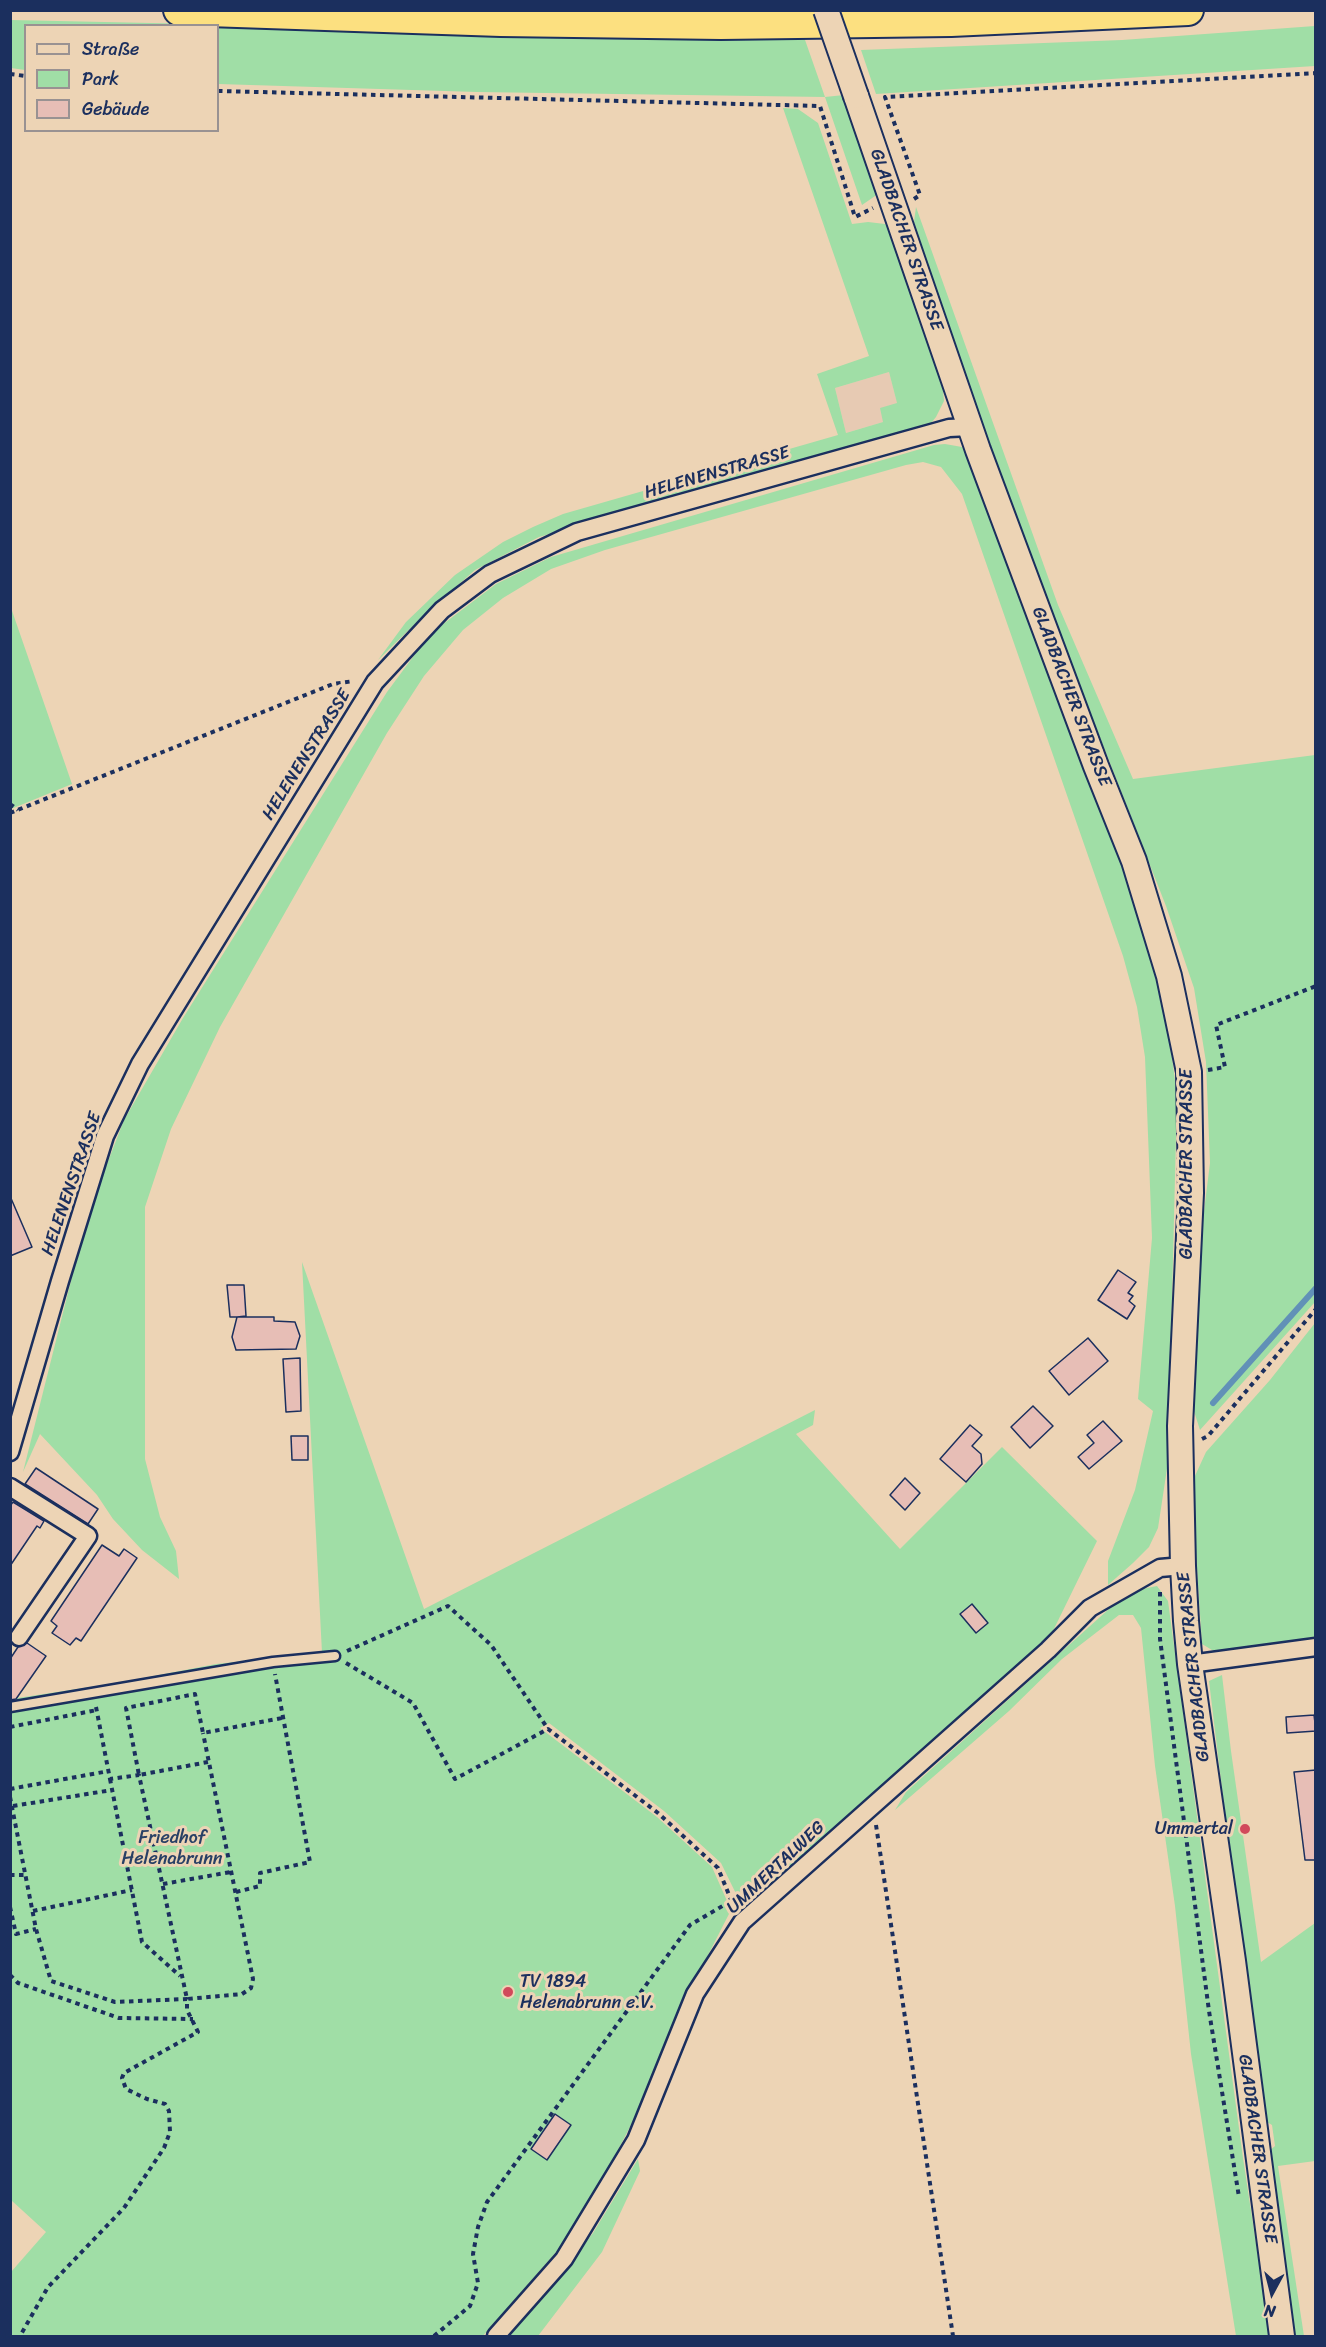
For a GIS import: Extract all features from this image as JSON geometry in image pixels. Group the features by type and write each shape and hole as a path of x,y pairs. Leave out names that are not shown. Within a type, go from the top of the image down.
{"highway":[{"path":"179,10 489,21 721,24 951,21 1188,10"}],"main road":[{"name":"GLADBACHER STRASSE","path":"826,10 856,96 881,212 970,428 1096,766 1134,861 1169,976 1189,1072 1191,1193 1180,1451 1172,1567 1190,1664 1233,1961 1282,2337"}],"street":[{"name":"HELENENSTRASSE","path":"10,1452 105,1136 140,1064 375,682 442,610 481,581 542,548 578,532 949,428 970,428"},
{"path":"10,1487 88,1536 19,1637"},
{"name":"UMMERTALWEG","path":"496,2337 564,2259 636,2140 695,1994 742,1922 1048,1650 1090,1608 1172,1567"},
{"path":"1190,1664 1316,1647"}],"lane":[{"path":"10,1707 273,1662 335,1656"}],"path":[{"path":"219,91 820,106 855,217 881,212 920,195 885,97 1316,73"},
{"path":"10,813 333,684 355,681 375,682"},
{"path":"10,804 19,810"},
{"path":"1189,1072 1225,1067 1216,1024 1316,986"},
{"path":"1180,1451 1208,1436 1316,1309"},
{"path":"1172,1567 1160,1639 1209,2011 1241,2205"},
{"path":"335,1656 448,1606 490,1645 548,1729 658,1813 718,1868 731,1901 690,1925 487,2202 478,2227 473,2254 478,2283 470,2306 434,2337"},
{"path":"335,1656 414,1703 455,1779 548,1729"},
{"path":"236,1892 260,1887 260,1873 310,1862 273,1662"},
{"path":"93,1693 142,1942 181,1977"},
{"path":"11,1797 36,1929 51,1981 116,2002 186,2000 242,1994 251,1988 253,1979 195,1694 126,1708 163,1884 186,2000 187,2010 194,2019 198,2032 127,2070 122,2078 126,2089 165,2104 171,2116 170,2132 164,2148 124,2208 48,2287 20,2337"},
{"path":"10,1727 97,1710"},
{"path":"203,1733 282,1718"},
{"path":"110,1779 208,1762"},
{"path":"10,1789 109,1771"},
{"path":"12,1806 112,1790"},
{"path":"873,1807 953,2337"},
{"path":"163,1884 231,1872"},
{"path":"10,1875 26,1875"},
{"path":"33,1911 132,1890"},
{"path":"10,1907 16,1934 36,1929"},
{"path":"10,1975 18,1983 119,2018 194,2019"}],"shaded area":[{"path":"889,372 897,403 883,422 846,433 835,388"}],"green space":[{"path":"11,20 198,24 24,24 24,70 11,68"},
{"path":"219,24 804,37 825,97 477,92 219,84"},
{"path":"1315,26 1315,66 876,94 861,50 1122,40"},
{"path":"844,95 878,194 862,205 825,97"},
{"path":"783,108 798,109 818,123 852,224 868,222 885,224 890,230 942,379 944,401 936,417 931,423 539,537 475,570 378,660 406,622 455,575 503,542 533,527 563,514 838,435 817,374 869,356","holes":["889,372 897,403 880,408 883,422 846,433 835,388"]},
{"path":"916,207 1058,605 1133,779 1315,755 1315,1302 1200,1430 1192,1405 1202,1227 1210,1163 1206,1062 1194,988 1166,906 1003,490 914,222"},
{"path":"934,445 962,447 974,469 1093,784 1138,913 1165,1003 1177,1096 1168,1462 1158,1528 1149,1547 1108,1585 1108,1561 1135,1490 1153,1411 1138,1399 1152,1238 1145,1057 1137,1007 1123,956 962,494 941,467 923,462 605,550 551,569 503,598 463,630 424,676 387,733 220,1027 171,1129 145,1207 145,1459 160,1517 176,1551 179,1579 142,1550 113,1519 97,1495 40,1434 23,1472 88,1213 124,1120 183,1018 387,692 430,634 496,584 551,557"},
{"path":"10,605 72,784 11,809 10,809"},
{"name":"Friedhof Helenabrunn","path":"302,1262 424,1609 815,1410 813,1425 796,1434 900,1549 1002,1447 1097,1541 1050,1637 767,1891 743,1908 721,1863 664,1811 549,1723 540,1728 657,1817 712,1867 731,1910 683,2004 646,2096 604,2177 557,2251 483,2336 11,2336 11,2272 46,2232 11,2200 11,1699 123,1682 216,1664 322,1653"},
{"path":"1315,1323 1315,1638 1217,1653 1202,1644 1194,1478 1206,1452 1270,1380"},
{"path":"1157,1586 1168,1601 1243,2158 1270,2336 1236,2336 1191,2054 1175,1906 1155,1766 1141,1628 1133,1615 1119,1615 1062,1659 1009,1711 895,1810 906,1792 1120,1599 1137,1590"},
{"path":"1222,1675 1261,1962 1315,1923 1315,2161 1278,2166 1304,2336 1293,2336 1268,2152 1275,2146 1272,2125 1262,2119 1209,1681"},
{"path":"638,2159 640,2171 602,2252 538,2336 508,2336 593,2233"}],"building":[{"path":"10,1196 32,1247 10,1256"},
{"path":"1118,1270 1136,1282 1128,1293 1133,1296 1129,1301 1135,1306 1127,1319 1098,1300"},
{"path":"227,1285 244,1285 246,1316 230,1317"},
{"path":"237,1317 274,1317 274,1321 295,1322 300,1336 296,1349 236,1350 232,1337"},
{"path":"1088,1338 1108,1361 1069,1395 1049,1371"},
{"path":"300,1358 301,1411 286,1412 283,1359"},
{"path":"1033,1406 1053,1426 1030,1448 1011,1427"},
{"path":"1103,1421 1122,1441 1089,1469 1078,1457 1094,1443 1087,1435"},
{"path":"970,1425 982,1435 972,1446 981,1454 982,1464 966,1482 940,1459"},
{"path":"291,1436 308,1436 308,1460 292,1460"},
{"path":"36,1468 98,1509 88,1524 25,1484"},
{"path":"905,1478 920,1493 905,1510 890,1495"},
{"path":"13,1502 44,1521 40,1528 37,1526 10,1566 10,1506"},
{"path":"102,1545 119,1556 124,1549 137,1558 81,1641 76,1638 70,1645 52,1633 57,1626 51,1621"},
{"path":"972,1604 988,1623 976,1633 960,1614"},
{"path":"27,1643 46,1656 16,1699 10,1700 10,1659 18,1647"},
{"path":"1314,1715 1316,1731 1287,1733 1286,1717"},
{"path":"1316,1770 1316,1860 1305,1860 1294,1772"},
{"path":"555,2114 571,2125 547,2160 531,2149"}],"waterway":[{"path":"1213,1403 1316,1288"}],"place":[{"name":"Ummertal","path":"1245,1829"},
{"name":"TV 1894 Helenabrunn e.V.","path":"508,1992"}]}
